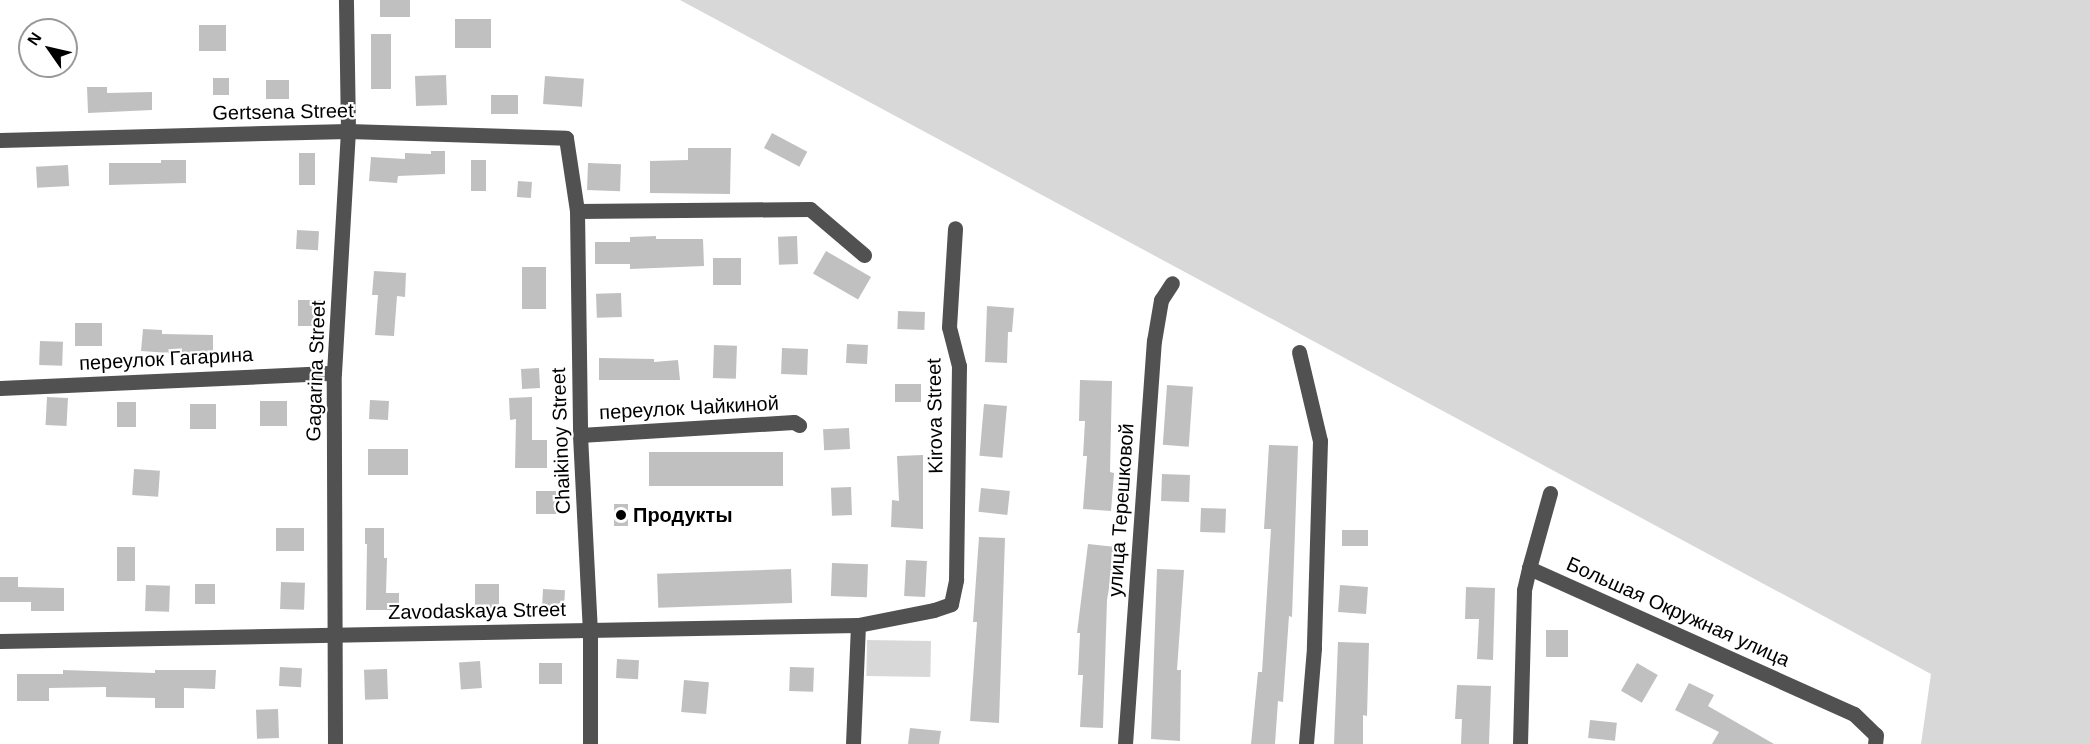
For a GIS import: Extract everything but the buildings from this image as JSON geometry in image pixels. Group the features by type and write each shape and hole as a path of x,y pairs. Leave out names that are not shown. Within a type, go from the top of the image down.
{"street":[{"name":"Gagarina Street","path":"335,744 334,373 348,131 346,0"},
{"name":"Gertsena Street","path":"0,140 348,131 566,138"},
{"name":"Chaikinoy Street","path":"566,138 577,211 580,435 590,631 590,744"},
{"path":"577,211 810,209 864,255"},
{"name":"Kirova Street","path":"951,604 956,580 959,366 949,327 955,228"},
{"name":"улица Терешковой","path":"1125,744 1154,341 1161,300 1172,283"},
{"path":"1299,352 1320,441 1314,648 1306,744"},
{"name":"переулок Гагарина","path":"0,388 334,373"},
{"name":"переулок Чайкиной","path":"580,435 794,422 799,425"},
{"path":"1520,744 1524,590 1550,493"},
{"name":"Большая Окружная улица","path":"1529,568 1854,714 1876,740"},
{"name":"Zavodaskaya Street","path":"0,641 858,625 934,610 951,604"},
{"path":"853,744 858,625"}],"shaded area":[{"path":"680,0 2090,0 2090,744 1921,744 1931,674"},
{"path":"867,640 931,641 930,677 866,676"}],"place":[{"name":"Продукты","path":"621,515"}]}
